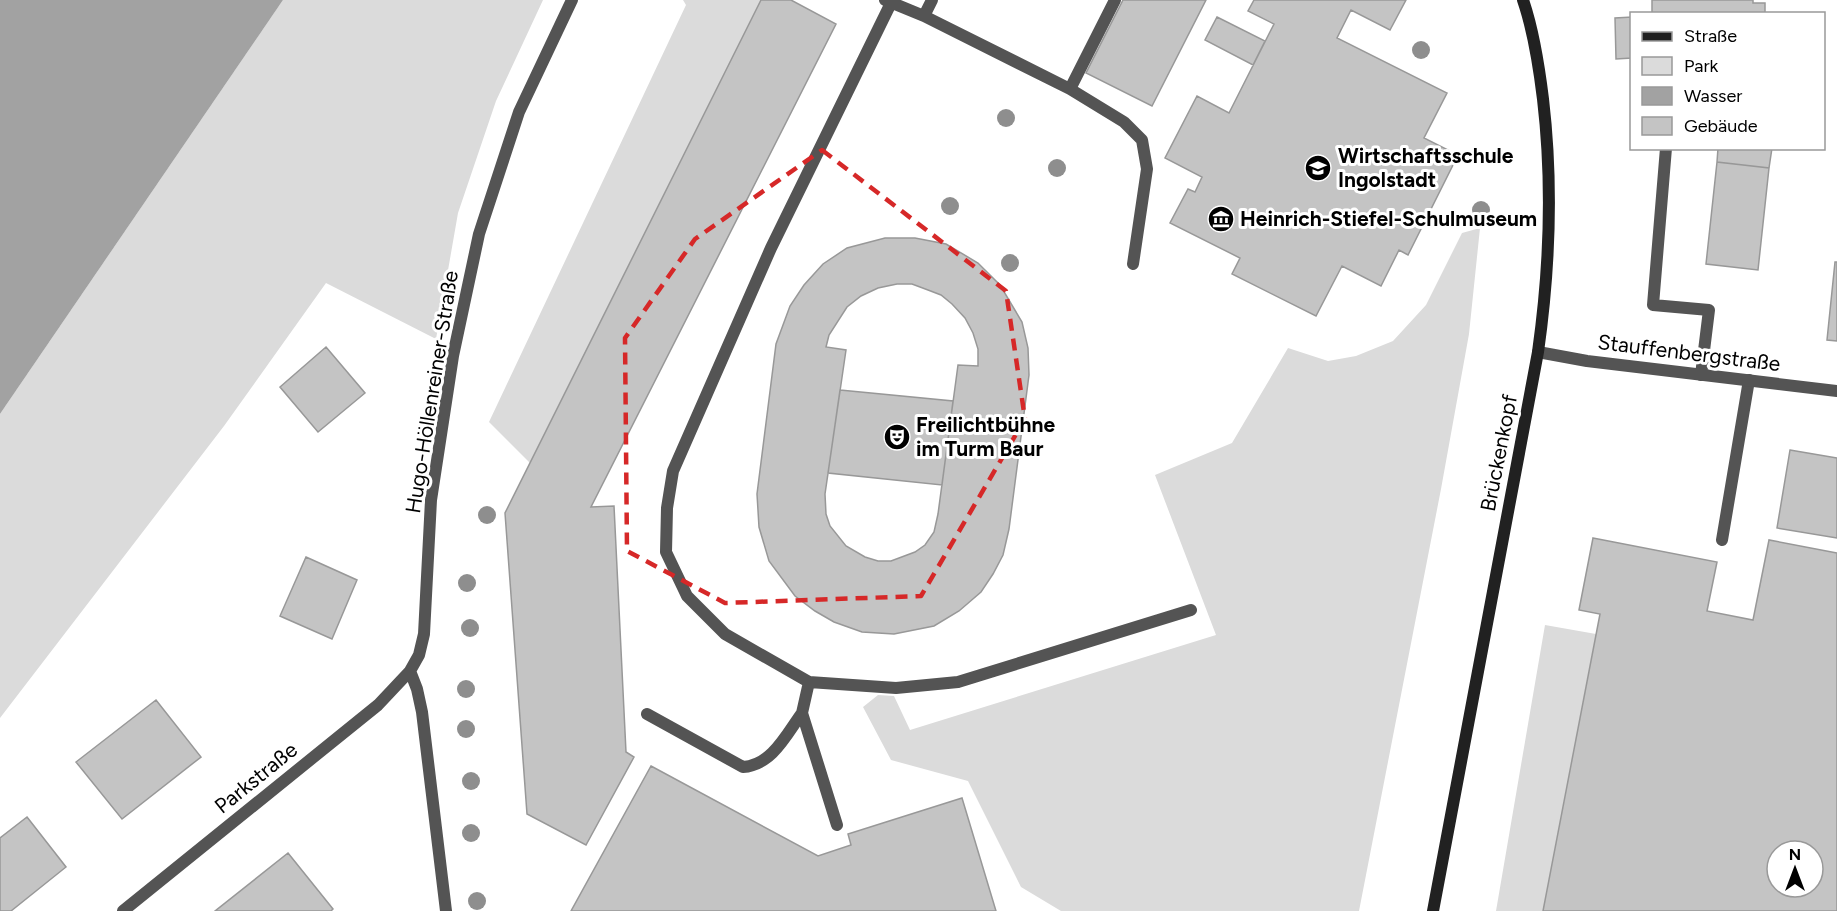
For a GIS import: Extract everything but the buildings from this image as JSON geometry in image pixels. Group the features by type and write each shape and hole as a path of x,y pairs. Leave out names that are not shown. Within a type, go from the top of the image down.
{"street":[{"name":"Hugo-Höllenreiner-Straße","path":"410,671 419,655 424,634 431,500 453,356 479,234 519,112 572,0"},
{"path":"924,16 932,0"},
{"path":"1070,89 1114,0"},
{"name":"Brückenkopf","path":"1433,911 1538,352 1545,299 1549,243 1548,143 1541,81 1530,19 1523,0"},
{"path":"1133,264 1147,169 1142,140 1124,122 1070,89 924,16 888,1 771,248 673,471 667,508 666,552 687,596 725,634 809,682 896,688 958,682 1191,610"},
{"path":"1666,150 1653,305 1709,310 1701,375"},
{"name":"Stauffenbergstraße","path":"1538,352 1587,361 1837,391"},
{"path":"1722,540 1749,380"},
{"name":"Parkstraße","path":"123,911 378,705 410,671"},
{"path":"410,671 422,712 446,911"},
{"path":"647,714 743,767 753,766 769,758 802,713 809,682"},
{"path":"802,713 837,825"}],"highlighted area":[{"path":"822,150 1006,291 1025,419 921,596 725,603 627,551 625,338 695,239"}],"green space":[{"path":"283,0 543,0 496,101 458,213 436,339 326,283 224,426 0,718 0,414"},
{"path":"683,0 761,0 530,463 489,422 686,5"},
{"path":"1480,228 1469,334 1359,911 1061,911 1021,887 968,781 891,760 863,707 878,695 894,696 910,730 1216,635 1155,475 1232,443 1288,348 1328,361 1356,356 1393,341 1426,305 1462,233"},
{"path":"1545,625 1596,634 1543,911 1496,911"}],"water":[{"path":"0,0 283,0 0,414"}],"place":[{"name":"Wirtschaftsschule Ingolstadt","path":"1318,168"},
{"name":"Heinrich-Stiefel-Schulmuseum","path":"1221,219"},
{"name":"Freilichtbühne im Turm Baur","path":"897,437"}]}
